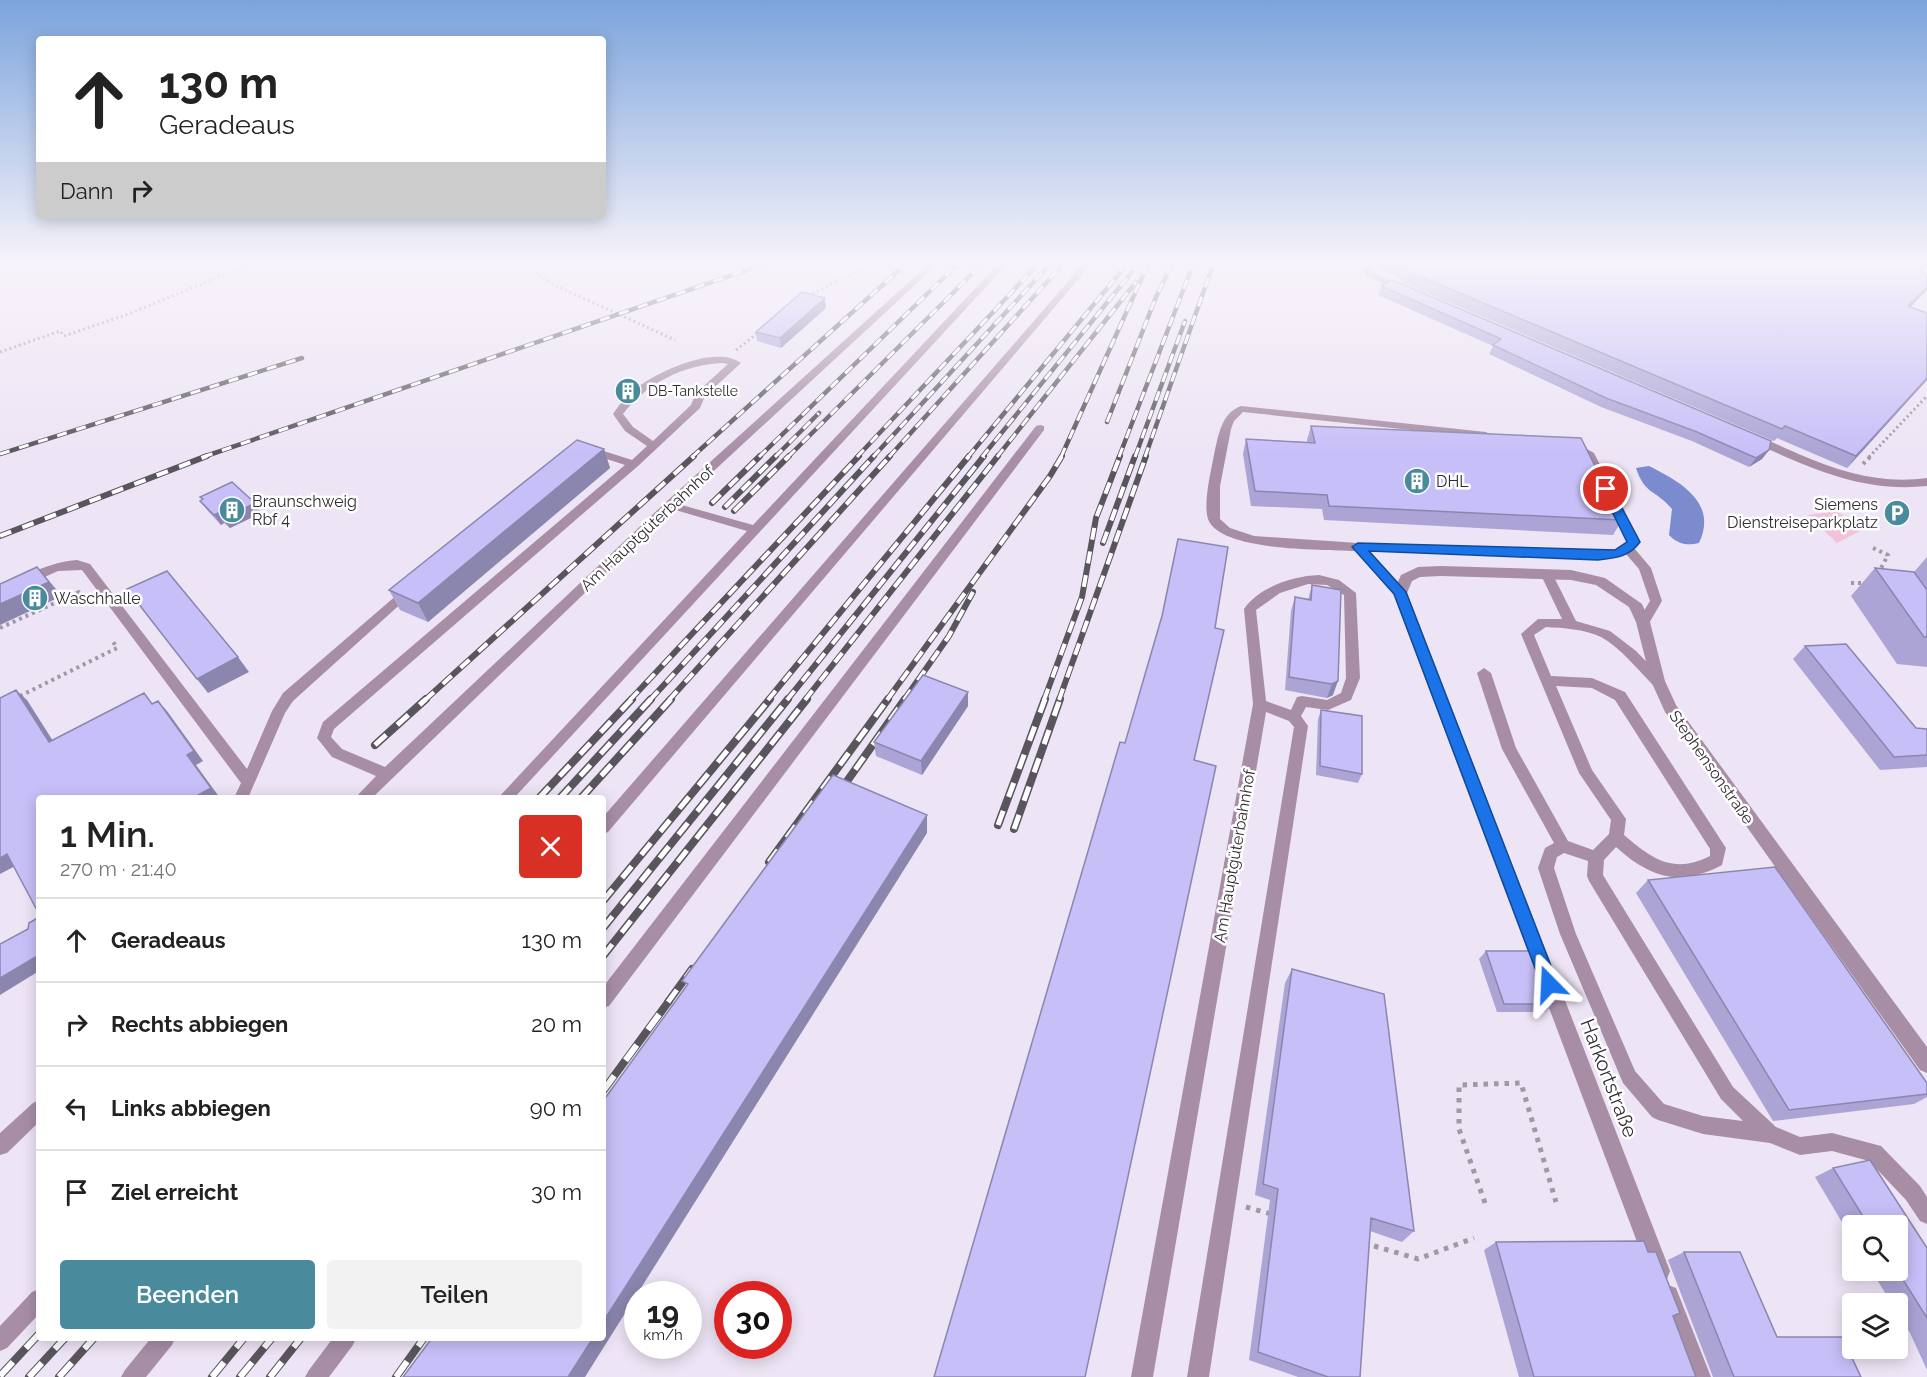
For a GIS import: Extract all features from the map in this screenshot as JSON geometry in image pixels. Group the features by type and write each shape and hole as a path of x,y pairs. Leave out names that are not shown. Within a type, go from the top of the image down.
{"street":[{"name":"Stephensonstraße","path":"1400,592 1406,578 1418,572 1547,575 1586,577 1600,581 1635,604 1643,622 1658,681 1670,708 1927,1063"},
{"name":"Harkortstraße","path":"1400,592 1699,1377"}],"lane":[{"name":"Am Hauptgüterbahnhof","path":"365,795 670,505 866,326"},
{"path":"508,795 945,326"},
{"path":"606,825 1034,326"},
{"path":"387,774 337,753 324,738 328,726 634,464 654,446 696,406 700,395 736,363 725,359 692,364 662,377 627,399 618,414 624,425 635,435 654,446"},
{"path":"1504,437 1241,409 1228,421 1212,495 1213,518 1218,525 1238,536 1254,540 1358,547 1598,555 1617,554 1628,549 1634,542 1589,453 1575,445 1563,443"},
{"path":"606,996 1040,428"},
{"path":"1741,434 1828,471 1851,478 1886,483 1927,482"},
{"path":"576,456 585,448 634,464"},
{"path":"670,505 754,529"},
{"path":"1358,547 1400,592"},
{"path":"1628,549 1645,568 1656,601 1643,622"},
{"path":"0,593 62,566 75,564 84,566 249,782"},
{"path":"1547,575 1571,624"},
{"name":"Am Hauptgüterbahnhof","path":"1142,1377 1260,704 1250,609 1261,598 1279,588 1304,582 1328,581 1350,592 1353,678 1346,696 1328,705 1302,701 1294,717"},
{"path":"242,795 279,711 292,692 418,584"},
{"path":"1658,681 1631,654 1605,634 1571,624 1543,622 1527,634 1586,773 1619,819 1616,837 1596,857 1595,876 1727,1093 1770,1134"},
{"path":"1484,673 1509,749 1563,846 1596,857"},
{"path":"1546,681 1586,680 1603,685 1620,696 1718,848 1718,860 1706,867 1674,871 1649,865 1616,837"},
{"path":"1198,1377 1301,726 1294,717 1260,704"},
{"path":"1563,846 1550,853 1546,868 1568,934 1629,1077 1658,1112 1703,1125 1770,1134 1800,1146 1832,1142 1874,1153 1913,1193 1927,1214"},
{"path":"0,1146 36,1112"},
{"path":"0,1341 36,1302"},
{"path":"132,1377 162,1341"},
{"path":"316,1377 344,1341"}],"path":[{"path":"0,352 60,331 64,336 93,326"},
{"path":"645,326 675,340"},
{"path":"725,359 761,330"},
{"path":"1851,478 1927,396"},
{"path":"1873,548 1888,555 1878,570 1881,577"},
{"path":"1851,583 1874,584"},
{"path":"0,628 79,592 86,602"},
{"path":"11,700 117,648 112,640"},
{"path":"1485,1203 1459,1130 1459,1085 1521,1083 1556,1202"},
{"path":"1226,1201 1282,1218"},
{"path":"1362,1242 1418,1259 1474,1238"}],"shaded area":[{"path":"1837,511 1862,530 1837,543 1808,515"}],"water":[{"path":"1649,466 1684,487 1700,505 1704,516 1704,529 1699,543 1682,544 1669,535 1672,509 1647,488 1636,468"}],"building":[{"path":"763,326 793,326 780,338 756,332"},
{"path":"1472,326 1501,326 1771,441 1769,450 1756,458 1697,432 1606,398 1493,345 1501,339"},
{"path":"1538,326 1927,326 1927,378 1856,456 1785,426 1782,429"},
{"name":"DHL","path":"1311,426 1581,438 1622,520 1329,506 1327,495 1255,491 1246,439 1315,443"},
{"path":"577,440 604,449 418,603 389,590"},
{"path":"232,482 255,503 223,519 218,513 214,515 200,501 203,499 200,497"},
{"path":"1178,539 1228,547 1215,628 1224,630 1194,760 1216,766 1085,1377 934,1377 1120,742 1125,743 1162,616"},
{"path":"37,567 49,582 0,604 0,584"},
{"path":"1875,568 1914,572 1927,590 1927,637 1924,637"},
{"path":"167,571 238,657 197,679 127,589"},
{"path":"1312,585 1341,590 1338,681 1332,684 1289,677 1295,597 1311,600"},
{"path":"1846,644 1916,728 1927,729 1927,755 1894,757 1805,646"},
{"path":"923,675 968,692 921,761 874,742"},
{"path":"16,690 49,742 144,693 152,704 158,701 194,751 187,755 211,788 198,795 36,795 36,908 7,854 0,858 0,698"},
{"path":"1321,710 1362,716 1362,774 1320,766"},
{"path":"833,775 927,815 629,1281 624,1281 624,1289 606,1317 606,1097 688,984 682,981"},
{"path":"1775,867 1927,1083 1927,1094 1789,1110 1648,880"},
{"path":"36,919 36,957 0,978 0,944 28,929 29,923"},
{"path":"1486,951 1533,951 1553,1004 1504,1004"},
{"path":"1292,969 1384,994 1414,1231 1371,1218 1360,1377 1328,1377 1258,1352 1278,1189 1263,1184"},
{"path":"1870,1160 1906,1215 1862,1215 1833,1168"},
{"path":"1908,1219 1927,1248 1927,1318 1904,1281 1908,1281"},
{"path":"1644,1241 1648,1252 1656,1252 1680,1313 1673,1316 1696,1377 1534,1377 1496,1242"},
{"path":"1684,1252 1740,1252 1777,1337 1842,1337 1842,1359 1852,1359 1861,1377 1734,1377"},
{"path":"430,1341 591,1341 568,1377 403,1377"}],"railway":[{"path":"203,457 583,326"},
{"path":"692,457 837,326"},
{"path":"759,457 894,326"},
{"path":"788,457 919,326"},
{"path":"857,457 980,326"},
{"path":"873,457 993,326"},
{"path":"889,457 1007,326"},
{"path":"968,457 1076,326"},
{"path":"982,457 1088,326"},
{"path":"997,457 1101,326"},
{"path":"1061,457 1120,326"},
{"path":"1107,422 1145,326"},
{"path":"1119,457 1169,326"},
{"path":"1135,457 1183,326"},
{"path":"1145,457 1191,326"},
{"path":"0,454 302,358"},
{"path":"725,507 819,413"},
{"path":"0,536 207,456"},
{"path":"425,700 694,456"},
{"path":"712,503 760,456"},
{"path":"630,700 859,456"},
{"path":"650,700 874,456"},
{"path":"669,700 890,456"},
{"path":"768,700 969,456"},
{"path":"787,700 984,456"},
{"path":"805,700 998,456"},
{"path":"887,700 1050,476 1062,456"},
{"path":"1044,700 1082,597 1096,518 1120,456"},
{"path":"1103,543 1135,456"},
{"path":"1059,700 1146,456"},
{"path":"734,511 788,457"},
{"path":"904,700 949,636 973,592"},
{"path":"375,745 426,699"},
{"path":"542,795 632,699"},
{"path":"563,795 651,699"},
{"path":"584,795 671,699"},
{"path":"606,897 770,699"},
{"path":"606,924 788,699"},
{"path":"606,952 807,699"},
{"path":"769,862 888,699"},
{"path":"838,794 905,699"},
{"path":"998,825 1045,699"},
{"path":"1014,829 1060,699"},
{"path":"668,1002 692,969"},
{"path":"606,1087 669,1001"},
{"path":"0,1376 36,1337"},
{"path":"29,1377 62,1341"},
{"path":"59,1377 91,1341"},
{"path":"212,1377 242,1341"},
{"path":"240,1377 270,1341"},
{"path":"270,1377 299,1341"},
{"path":"396,1377 422,1341"}],"place":[{"name":"DB-Tankstelle","path":"628,391"},
{"name":"DHL","path":"1417,481"},
{"name":"Braunschweig Rbf 4","path":"232,510"},
{"name":"Siemens Dienstreiseparkplatz","path":"1897,513"},
{"name":"Waschhalle","path":"35,598"}],"route":[{"path":"1549,984 1400,592 1386,574 1358,547 1617,554 1628,549 1634,542 1606,489"}]}
